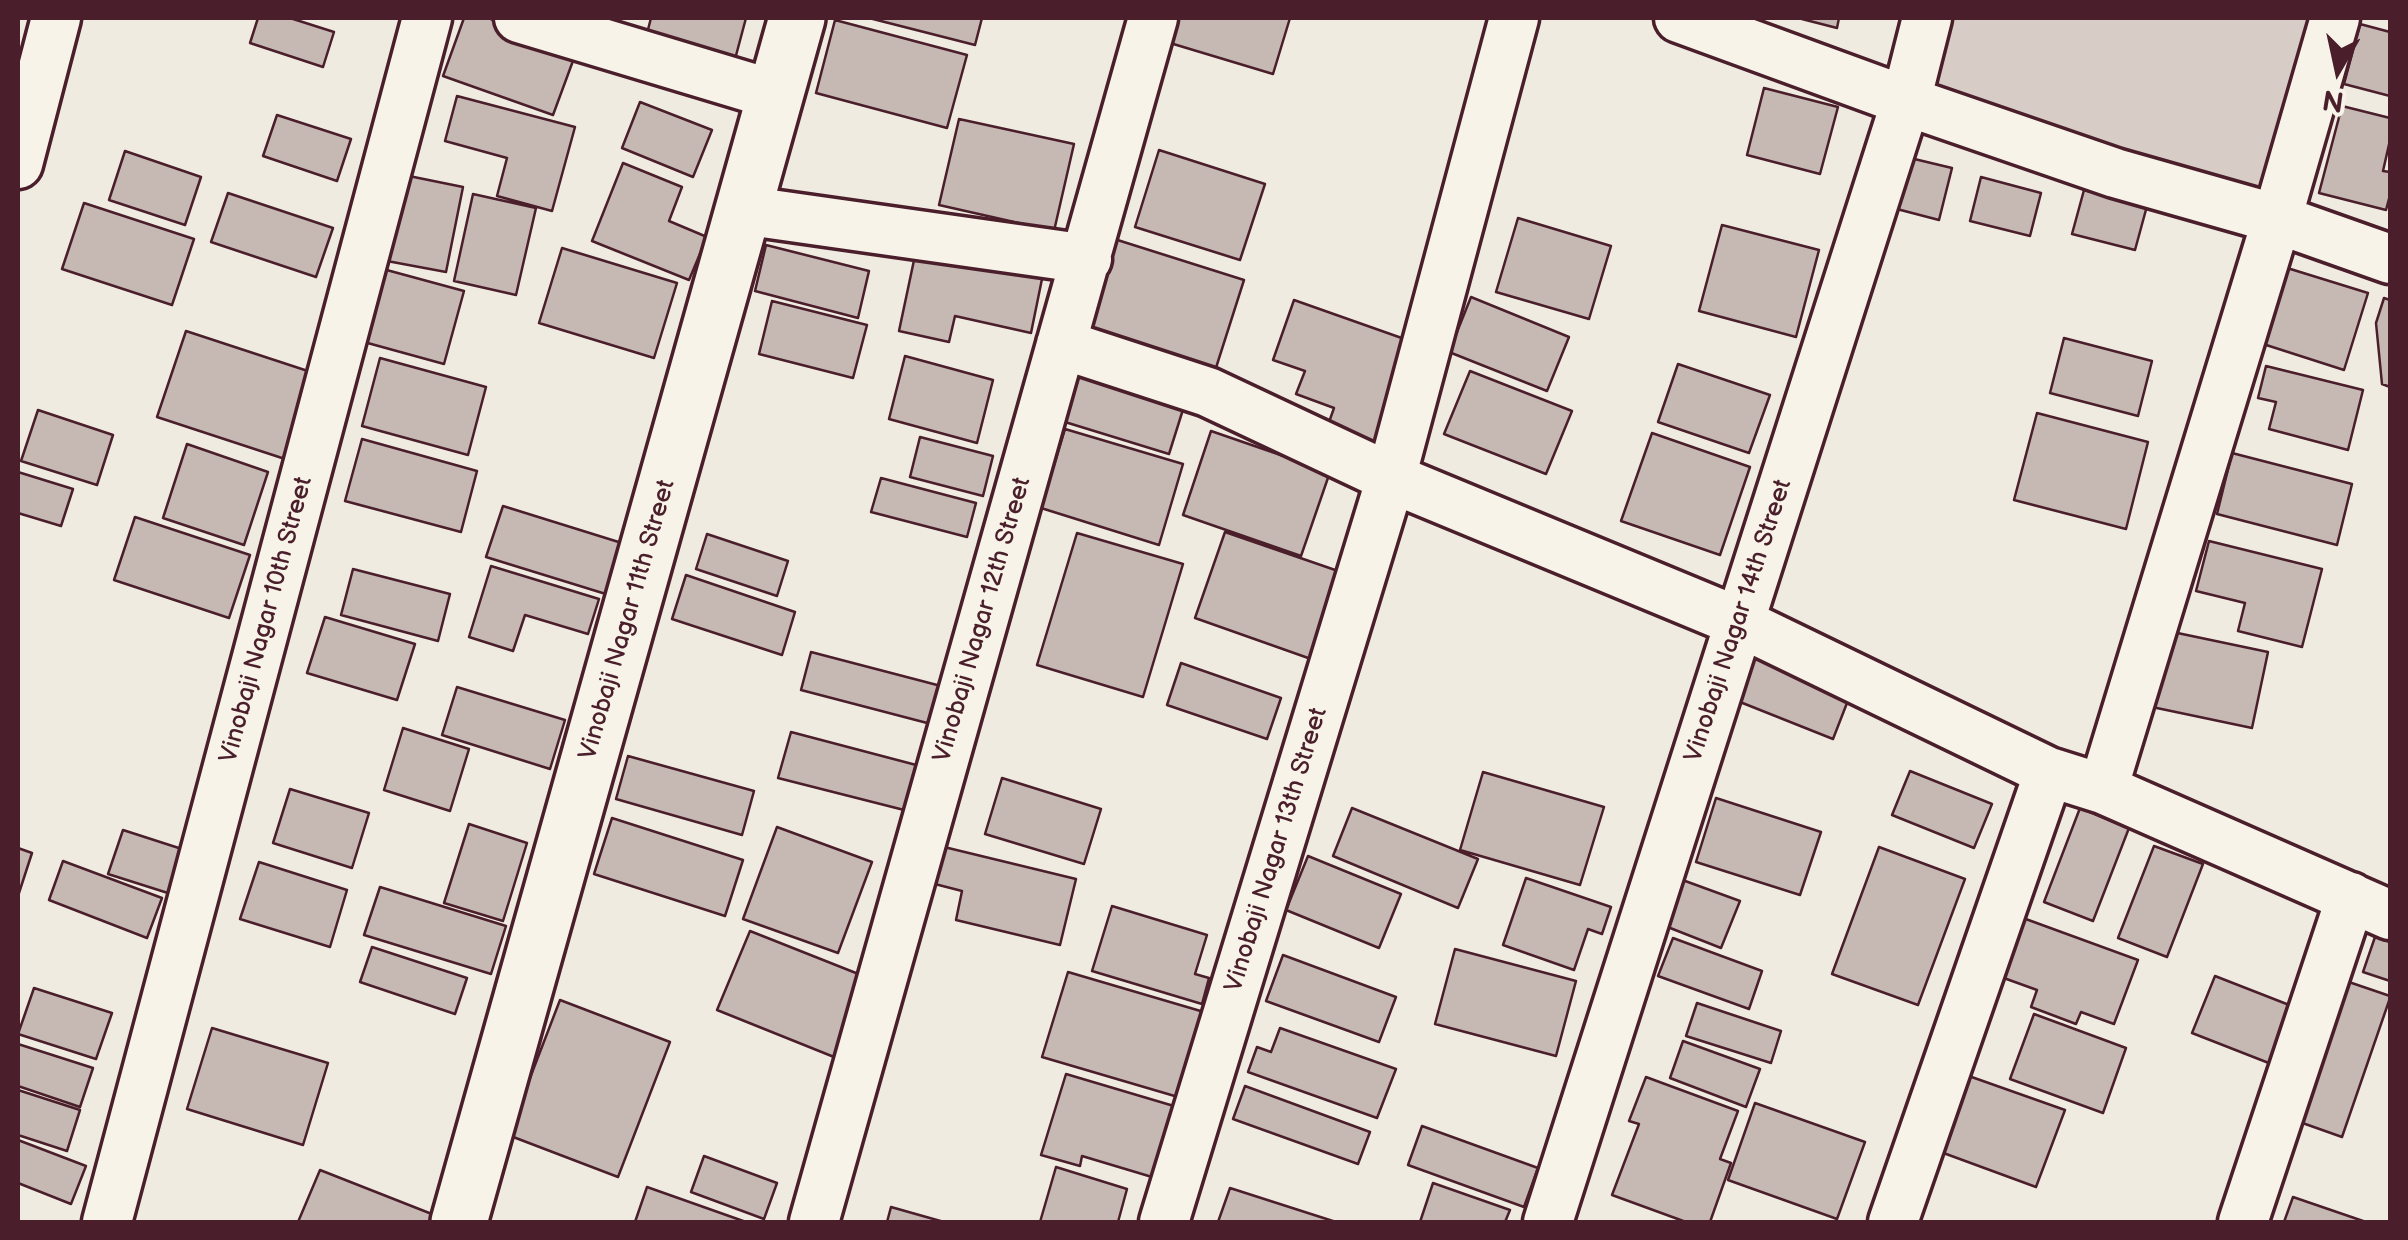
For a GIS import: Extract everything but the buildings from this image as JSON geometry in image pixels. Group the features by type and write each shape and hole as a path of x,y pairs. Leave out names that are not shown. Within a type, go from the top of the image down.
{"street":[{"path":"18,164 56,18"},
{"name":"Vinobaji Nagar 10th Street","path":"107,1222 427,18"},
{"path":"519,18 775,94"},
{"name":"Vinobaji Nagar 11th Street","path":"459,1222 797,18"},
{"name":"Vinobaji Nagar 12th Street","path":"814,1222 1153,18"},
{"name":"Vinobaji Nagar 13th Street","path":"1164,1222 1391,478 1514,18"},
{"path":"1678,18 2115,172 2277,219 2390,259"},
{"name":"Vinobaji Nagar 14th Street","path":"1548,1222 1906,101 1927,18"},
{"path":"2103,790 2335,18"},
{"path":"742,210 1087,258"},
{"path":"1061,344 1208,392 1391,478 1738,622 2049,772 2103,790 2371,906 2243,1222"},
{"path":"1893,1222 2049,772"}],"shaded area":[{"path":"1927,18 2335,18 2277,219 1906,101"}]}
